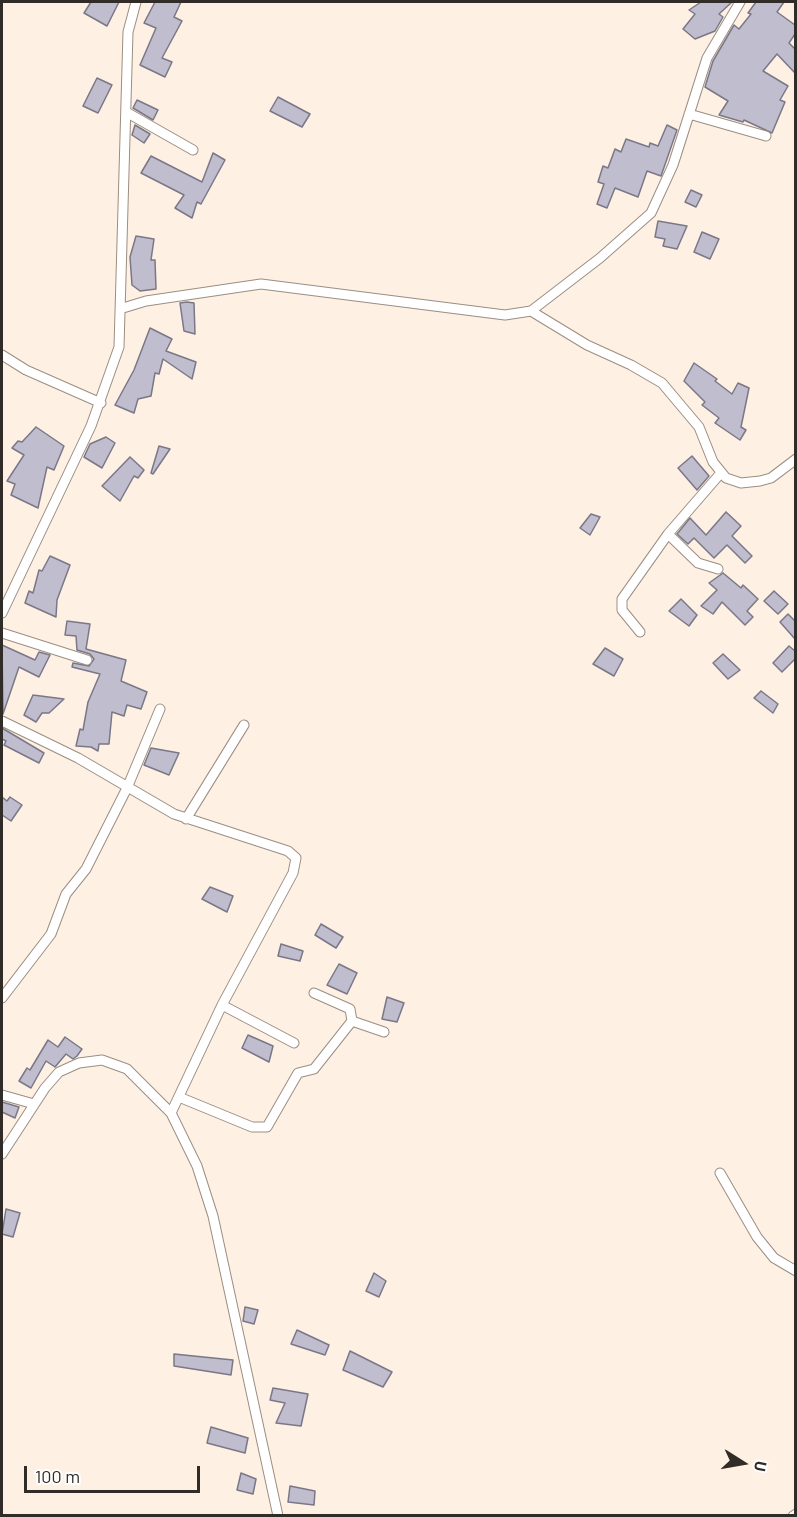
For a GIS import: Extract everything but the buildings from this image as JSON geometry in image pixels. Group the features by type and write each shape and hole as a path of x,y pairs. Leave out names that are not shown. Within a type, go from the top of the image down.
{"street":[{"path":"2,612 101,403 118,355 123,308 129,26 136,2"},
{"path":"123,308 146,301 261,284 505,315 531,311 600,258 651,213 673,165 707,58 740,2"},
{"path":"126,112 193,150"},
{"path":"689,114 766,136"},
{"path":"531,311 587,345 631,364 662,383 699,428 720,474 733,482 760,481 771,478 795,459"},
{"path":"2,355 26,370 101,403"},
{"path":"640,632 622,610 622,599 668,534 720,474"},
{"path":"668,534 698,563 718,569"},
{"path":"2,633 87,660"},
{"path":"2,998 51,934 66,894 86,869 127,788 160,709"},
{"path":"2,721 78,758 127,788 186,819 288,851 296,858 293,873 222,1005 171,1113"},
{"path":"186,819 244,725"},
{"path":"178,1097 252,1127 267,1127 298,1073 314,1069 352,1021 350,1009 314,993"},
{"path":"222,1005 294,1043"},
{"path":"352,1021 384,1032"},
{"path":"2,1154 34,1104 59,1072 80,1063 102,1060 127,1069 171,1113 197,1166 213,1216 278,1515"},
{"path":"2,1095 34,1104"},
{"path":"720,1173 768,1251 774,1258 795,1271"}]}
